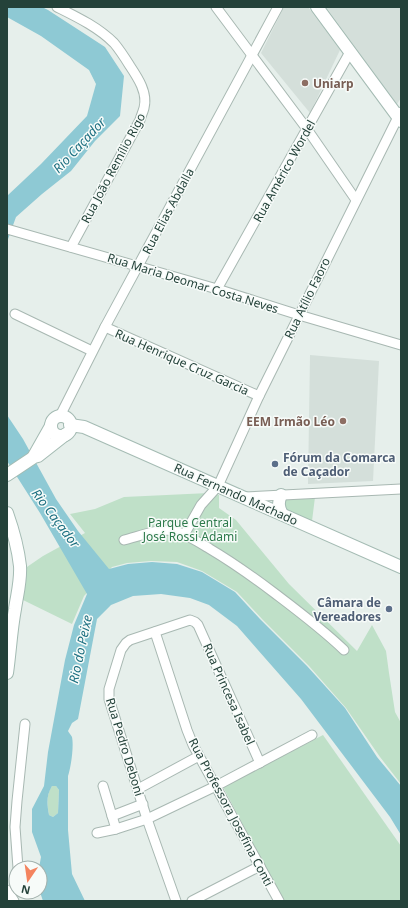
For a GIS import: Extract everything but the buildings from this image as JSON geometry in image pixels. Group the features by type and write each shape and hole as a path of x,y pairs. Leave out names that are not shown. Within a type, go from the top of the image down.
{"main road":[{"path":"317,7 400,117"},
{"path":"9,474 33,457 38,456 68,430 68,420 66,417 57,416 52,420 51,426 33,457"},
{"path":"51,426 51,429 55,434 60,436 68,430"},
{"name":"Rua Fernando Machado","path":"68,430 84,428 401,567"},
{"path":"282,495 279,499 279,504 282,514"},
{"path":"7,673 20,584 20,567 17,548 8,519"}],"street":[{"name":"Rua João Remílio Rigo","path":"57,7 93,26 114,43 136,75 142,86 145,97 144,108 140,120 71,247"},
{"path":"216,7 307,129 356,200"},
{"name":"Rua Elias Abdalla","path":"60,416 92,351 278,7"},
{"name":"Rua Américo Wordel","path":"217,289 350,52"},
{"name":"Rua Atílio Faoro","path":"184,535 201,506 218,486 259,396 356,200 400,117"},
{"name":"Rua Maria Deomar Costa Neves","path":"10,230 217,289 401,345"},
{"path":"15,314 92,351"},
{"name":"Rua Henrique Cruz Garcia","path":"105,327 259,396"},
{"path":"242,497 401,489"},
{"path":"124,540 161,531 176,532 184,535 218,554 249,574 307,617 344,650"},
{"name":"Rua Pedro Deboni","path":"176,901 147,819 109,699 109,689 122,650 126,643 130,640 190,620 198,625"},
{"name":"Rua Princesa Isabel","path":"198,625 260,763"},
{"name":"Rua Professora Josefina Conti","path":"155,632 193,745 279,901"},
{"path":"17,860 15,827 16,801 25,724"},
{"path":"97,833 116,829 147,819 216,786 312,735"},
{"path":"138,789 199,756"},
{"path":"103,786 116,829"},
{"path":"112,816 143,804"},
{"path":"192,901 260,866"},
{"path":"7,890 15,901"}],"shaded area":[{"name":"Uniarp","path":"284,7 308,7 340,50 310,113 261,53"},
{"name":"Uniarp","path":"326,7 401,7 401,98 397,104"},
{"name":"EEM Irmão Léo","path":"310,355 379,361 373,481 308,484"}],"green space":[{"name":"Parque Central José Rossi Adami","path":"209,493 219,495 219,508 236,520 289,584 357,651 372,625 386,651 395,712 401,723 401,784 346,708 309,666 237,592 202,571 177,562 151,561 127,563 112,567 84,596 72,624 23,600 24,569 43,556 85,533 70,514 95,509 124,497"},
{"path":"315,497 312,521 285,511 281,500"},
{"path":"323,735 401,846 401,901 283,901 223,787"},
{"path":"52,786 56,786 59,790 58,813 53,817 49,815 47,803"}],"water":[{"name":"Rio Caçador","path":"7,7 42,7 48,10 105,47 124,76 120,116 95,141 71,171 16,217 7,242 7,196 41,164 87,116 96,84 89,70 41,36 7,17"},
{"path":"7,415 23,439 56,499 78,531 109,569 128,564 152,562 177,564 202,572 235,592 307,666 345,708 377,757 401,786 401,835 390,817 301,699 237,626 209,605 190,598 161,594 133,596 111,605 97,619 78,719 72,723 68,731 73,741 68,776 68,830 72,874 85,901 43,901 48,900 48,860 40,860 41,857 32,832 32,809 44,786 48,752 65,660 74,625 87,594 40,513 7,461","holes":["52,786 56,786 59,790 58,813 53,817 49,815 49,793"]}],"place":[{"name":"Uniarp","path":"305,83"},
{"name":"EEM Irmão Léo","path":"343,421"},
{"name":"Fórum da Comarca de Caçador","path":"275,464"},
{"name":"Câmara de Vereadores","path":"389,609"}],"water label":[{"name":"Rio do Peixe","path":"80,649"}]}
